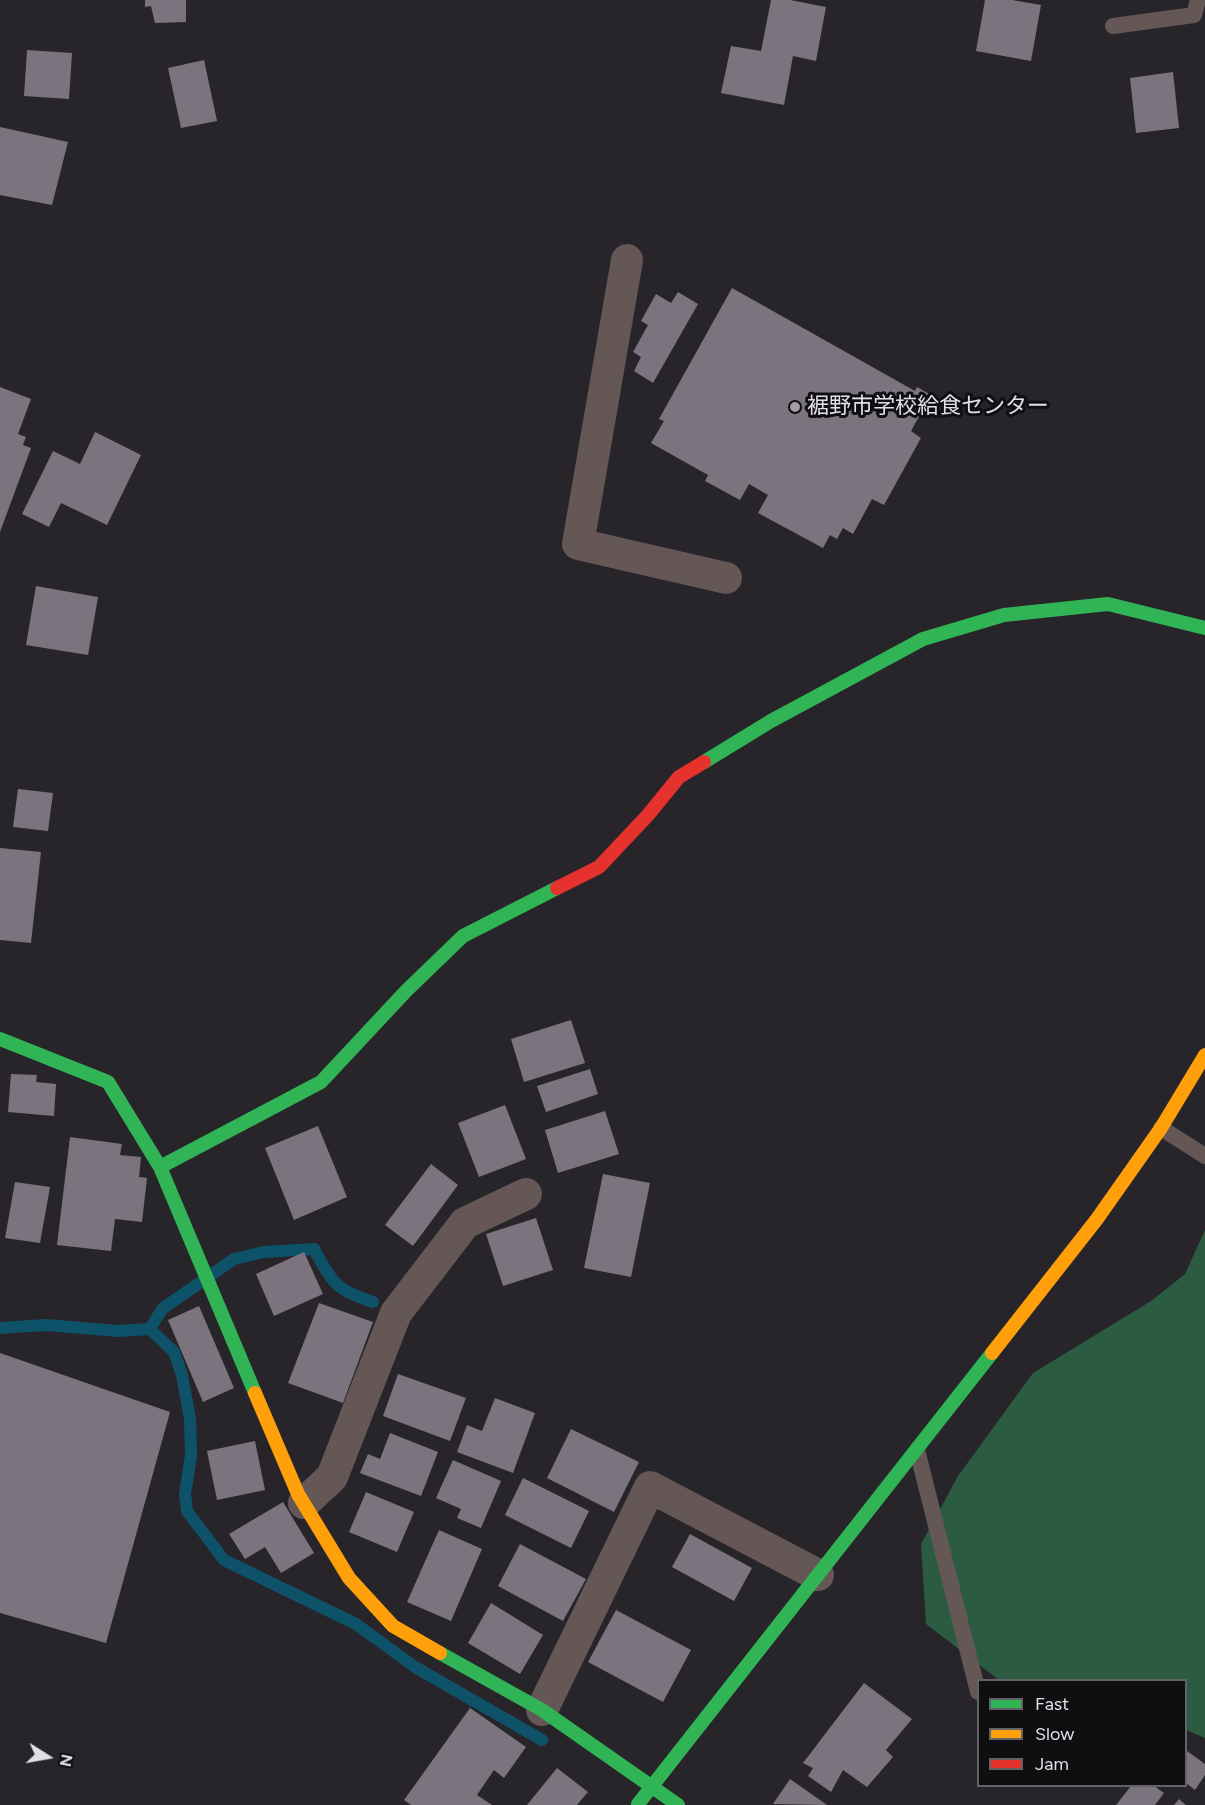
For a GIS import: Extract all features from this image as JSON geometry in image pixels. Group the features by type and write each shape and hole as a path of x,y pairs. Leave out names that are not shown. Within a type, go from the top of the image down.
{"street":[{"path":"627,260 578,544 726,578"},
{"path":"160,1167 321,1082 406,991 463,936 599,867 648,815 679,777 771,721 923,639 1004,615 1108,604 1205,628"},
{"path":"0,1039 108,1082 160,1167 293,1483 349,1578 393,1626 542,1710 678,1805"},
{"path":"638,1805 1097,1219 1161,1128 1205,1055"},
{"path":"304,1503 332,1477 396,1313 465,1223 526,1194"},
{"path":"542,1710 650,1487 818,1575"}],"lane":[{"path":"1113,26 1199,10"},
{"path":"1161,1128 1205,1156"},
{"path":"917,1450 977,1688"}],"green space":[{"path":"1205,1230 1205,1738 1187,1730 1187,1679 998,1679 926,1624 921,1544 958,1476 1033,1373 1151,1301 1185,1274"}],"building":[{"path":"145,0 186,0 186,22 155,23 151,6 145,7"},
{"path":"771,0 790,0 826,7 816,61 793,56 784,105 721,93 731,46 761,51"},
{"path":"985,0 1012,0 1041,5 1031,61 976,51"},
{"path":"27,50 72,53 69,99 24,96"},
{"path":"204,60 217,121 181,128 168,68"},
{"path":"1173,72 1179,128 1136,133 1130,78"},
{"path":"0,127 68,142 52,205 0,195"},
{"name":"裾野市学校給食センター","path":"732,288 915,391 917,387 931,395 911,431 921,438 884,505 872,499 853,534 843,528 837,539 830,535 823,548 758,513 768,495 749,484 740,500 705,481 708,475 651,443 664,421 659,419"},
{"path":"678,292 698,304 653,383 634,371 641,357 633,352 648,325 641,321 656,294 671,303"},
{"path":"0,387 31,399 18,434 26,437 23,445 31,448 0,532"},
{"path":"95,432 141,455 107,525 61,503 49,527 22,514 53,451 80,464"},
{"path":"36,586 98,597 88,655 26,645"},
{"path":"18,789 53,793 48,831 13,827"},
{"path":"0,848 41,852 31,943 0,940"},
{"path":"571,1020 585,1063 524,1082 511,1039"},
{"path":"590,1069 598,1094 546,1112 537,1086"},
{"path":"11,1074 37,1075 36,1082 56,1084 54,1116 8,1112"},
{"path":"505,1105 526,1159 479,1177 458,1123"},
{"path":"605,1111 619,1154 558,1173 545,1130"},
{"path":"318,1126 347,1197 294,1220 265,1148"},
{"path":"70,1137 122,1144 120,1155 141,1157 139,1177 147,1178 142,1222 115,1219 111,1251 57,1245"},
{"path":"431,1164 458,1185 413,1246 385,1225"},
{"path":"603,1174 650,1183 631,1277 584,1268"},
{"path":"15,1182 50,1187 40,1243 5,1238"},
{"path":"536,1218 553,1270 503,1286 486,1234"},
{"path":"304,1252 323,1294 274,1316 256,1274"},
{"path":"319,1303 373,1322 343,1403 288,1383"},
{"path":"199,1306 234,1388 203,1402 168,1320"},
{"path":"0,1353 170,1412 106,1643 0,1613"},
{"path":"398,1374 466,1398 450,1441 383,1416"},
{"path":"495,1398 535,1413 513,1473 457,1452 467,1425 482,1431"},
{"path":"571,1429 639,1462 614,1512 547,1478"},
{"path":"390,1433 438,1452 421,1496 360,1473 368,1454 380,1459"},
{"path":"255,1441 265,1490 217,1500 207,1451"},
{"path":"453,1460 501,1481 481,1528 457,1518 461,1509 436,1498"},
{"path":"523,1478 589,1511 571,1548 505,1515"},
{"path":"366,1492 414,1512 397,1552 349,1532"},
{"path":"283,1502 314,1553 281,1573 265,1547 245,1559 229,1534"},
{"path":"439,1530 482,1549 451,1621 407,1602"},
{"path":"690,1534 752,1568 734,1601 672,1567"},
{"path":"520,1544 586,1579 563,1621 498,1586"},
{"path":"491,1603 543,1635 520,1674 468,1643"},
{"path":"616,1610 691,1650 663,1702 588,1662"},
{"path":"864,1683 912,1719 886,1750 893,1757 867,1787 843,1770 831,1792 808,1776 813,1768 803,1763"},
{"path":"470,1708 526,1747 504,1778 494,1770 477,1795 492,1805 411,1805 404,1800"},
{"path":"1187,1751 1205,1764 1205,1775 1195,1790 1187,1784"},
{"path":"557,1768 588,1792 577,1805 527,1805"},
{"path":"790,1779 827,1805 773,1804"},
{"path":"1130,1787 1155,1787 1164,1793 1155,1805 1116,1805"},
{"path":"1179,1799 1186,1805 1174,1805"}],"waterway":[{"path":"150,1329 162,1309 234,1259 264,1252 314,1249 336,1284 350,1293 373,1302"},
{"path":"0,1328 46,1325 118,1331 150,1329 174,1352 182,1375 190,1419 191,1455 185,1494 187,1511 224,1560 356,1624 415,1667 542,1740"}],"traffic: fast":[{"path":"704,762 771,721 923,639 1004,615 1108,604 1205,628"},
{"path":"160,1167 321,1082 406,991 463,936 557,888"},
{"path":"0,1039 108,1082 160,1167 255,1393"},
{"path":"638,1804 992,1353"},
{"path":"440,1653 542,1710 678,1805"}],"traffic: slow":[{"path":"992,1353 1097,1219 1161,1128 1205,1055"},
{"path":"255,1393 298,1494 349,1578 393,1626 440,1653"}],"traffic: jam":[{"path":"557,888 599,867 648,815 679,777 704,762"}],"place":[{"name":"裾野市学校給食センター","path":"795,407"}]}
